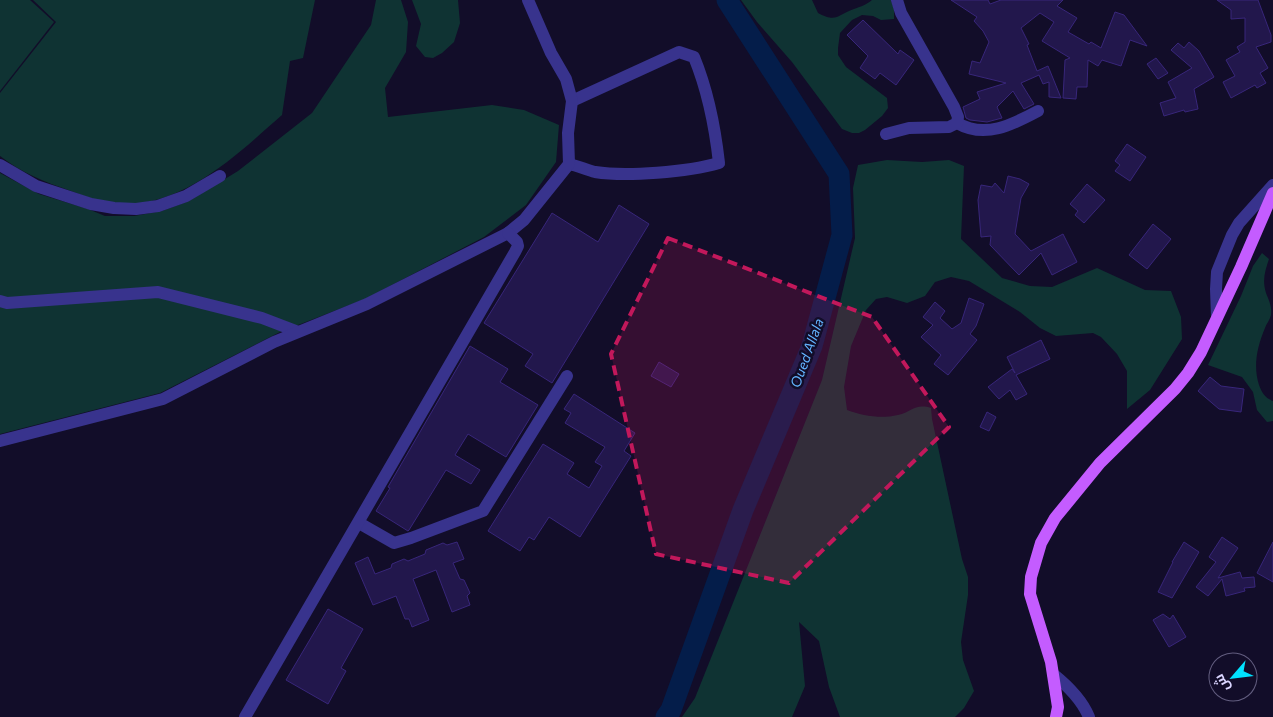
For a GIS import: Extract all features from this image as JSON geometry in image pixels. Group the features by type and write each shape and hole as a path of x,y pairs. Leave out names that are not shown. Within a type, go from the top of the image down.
{"main road":[{"path":"1056,717 1058,708 1051,662 1030,594 1031,577 1041,542 1055,518 1100,463 1175,389 1201,352 1242,267 1273,193"}],"street":[{"path":"0,441 163,399 296,331 367,304 508,233 524,220 570,164 568,133 572,101 566,79 551,53 528,0"},
{"path":"886,134 909,128 949,128 957,123 958,117 954,106 901,13 897,0"},
{"path":"570,164 595,172 633,174 718,164 716,139 704,81 694,57 679,52 572,101"},
{"path":"957,123 966,128 979,130 998,129 1018,122 1038,111"},
{"path":"0,165 36,186 91,204 114,208 136,209 158,206 186,196 220,176"},
{"path":"1217,317 1217,272 1232,234 1238,223 1273,185"},
{"path":"245,717 515,252 518,242 508,233"},
{"path":"0,301 7,303 158,292 262,318 296,331"},
{"path":"359,523 394,542 411,538 483,511 567,376"},
{"path":"1053,674 1067,685 1086,709 1089,717"}],"highlighted area":[{"path":"668,238 872,317 949,427 789,583 656,554 611,354"}],"green space":[{"path":"0,0 30,0 54,22 0,91"},
{"path":"33,0 315,0 303,58 290,61 282,115 225,163 183,190 160,199 136,203 111,203 52,184 17,167 0,156 0,93 56,22"},
{"path":"376,0 401,0 408,22 406,52 385,88 388,117 492,105 524,110 559,125 556,162 526,205 484,237 365,299 280,332 160,393 0,434 0,173 39,194 105,216 134,216 162,211 189,201 238,171 312,113 371,25"},
{"path":"412,0 458,0 460,23 454,42 433,58 425,57 416,46 421,24"},
{"path":"741,0 812,0 818,13 833,18 872,0 891,0 894,9 894,19 881,20 873,16 862,15 852,20 840,33 838,48 838,55 846,67 887,98 888,108 882,116 859,133 852,133 842,129 792,62 757,22"},
{"path":"887,160 922,162 949,160 964,166 961,239 1002,278 1030,286 1052,287 1097,268 1145,290 1171,291 1181,317 1182,339 1150,390 1127,409 1127,371 1117,354 1101,337 1093,333 1056,336 1040,328 1020,312 969,281 951,277 935,282 925,296 907,303 887,297 876,299 866,310 851,346 844,387 847,410 859,414 885,417 903,414 917,407 931,408 962,559 968,577 968,595 961,642 963,660 974,691 964,708 955,717 840,717 829,687 819,641 799,622 805,686 792,717 682,717 695,698 822,380 855,238 853,188 858,165"},
{"path":"1262,253 1269,259 1264,284 1271,312 1258,349 1256,371 1261,390 1266,397 1273,401 1273,421 1267,422 1257,410 1253,392 1242,377 1208,365 1253,266"}],"building":[{"path":"951,0 988,0 990,4 1001,0 1063,0 1057,6 1077,18 1068,32 1089,44 1091,42 1101,48 1115,12 1124,15 1147,46 1130,40 1121,66 1102,60 1098,66 1088,60 1087,87 1077,87 1076,99 1063,98 1065,60 1070,58 1042,41 1054,22 1040,13 1021,28 1029,44 1027,45 1037,71 1048,66 1061,98 1049,97 1049,82 1043,84 1039,75 1021,83 1034,104 1024,109 1013,91 997,107 1002,118 987,122 970,120 966,118 963,107 980,99 977,92 1006,83 969,74 972,61 980,63 989,42 983,31 974,21 977,17"},
{"path":"1217,0 1258,0 1271,35 1271,42 1256,47 1268,68 1260,73 1266,83 1257,88 1255,85 1231,98 1223,82 1235,76 1226,60 1240,52 1237,47 1245,42 1245,18 1231,19 1231,10"},
{"path":"863,20 898,54 900,50 914,60 896,85 880,73 875,79 860,68 868,56 847,35"},
{"path":"1189,42 1199,51 1214,77 1194,89 1198,109 1185,112 1184,110 1164,116 1160,103 1176,98 1168,82 1192,68 1171,50 1178,43 1184,48"},
{"path":"1156,58 1168,73 1158,79 1147,64"},
{"path":"1127,144 1146,157 1130,181 1115,171 1120,165 1115,161"},
{"path":"1008,176 1029,184 1021,198 1015,234 1031,251 1063,234 1077,262 1052,275 1041,253 1019,275 990,245 991,236 981,237 978,200 981,185 992,187 995,183 1004,193"},
{"path":"1087,184 1105,200 1084,223 1075,215 1078,211 1070,204"},
{"path":"619,205 649,224 552,383 525,366 533,354 484,323 552,213 598,242"},
{"path":"1153,224 1171,239 1147,269 1129,255"},
{"path":"969,298 984,304 976,326 970,334 977,340 948,375 934,364 941,355 921,337 933,325 923,317 935,302 945,311 940,318 952,329 961,323"},
{"path":"1041,340 1050,359 1016,375 1027,394 1016,400 1010,390 999,399 988,387 1012,369 1015,373 1007,357"},
{"path":"470,346 508,369 500,382 538,405 506,457 468,434 455,455 480,470 471,484 446,470 408,531 376,511"},
{"path":"659,362 679,374 671,387 651,376"},
{"path":"1210,377 1221,386 1244,389 1241,412 1219,409 1198,391"},
{"path":"574,394 635,433 624,451 631,456 580,537 549,517 534,540 529,537 520,551 488,531 543,444 574,463 567,474 589,488 602,466 595,462 605,447 565,423 571,413 564,409"},
{"path":"987,412 996,417 989,431 980,427"},
{"path":"1222,537 1238,548 1218,578 1240,572 1242,578 1254,577 1255,587 1244,588 1245,591 1226,596 1222,579 1208,596 1196,587 1216,562 1209,557"},
{"path":"457,542 464,559 453,563 460,579 464,580 470,593 467,596 470,605 452,612 436,570 413,579 429,620 412,627 409,619 405,619 396,596 373,605 355,563 368,557 375,574 391,568 392,564 404,559 408,561 425,554 426,550 443,543 447,545"},
{"path":"1184,542 1199,552 1172,598 1158,592"},
{"path":"1273,542 1273,582 1257,573"},
{"path":"328,609 363,629 341,668 346,671 328,704 286,680"},
{"path":"1163,614 1170,619 1173,615 1186,637 1169,647 1153,620"}],"waterway":[{"name":"Oued Allala","path":"666,717 671,710 743,510 812,346 842,235 839,174 727,0"}]}
